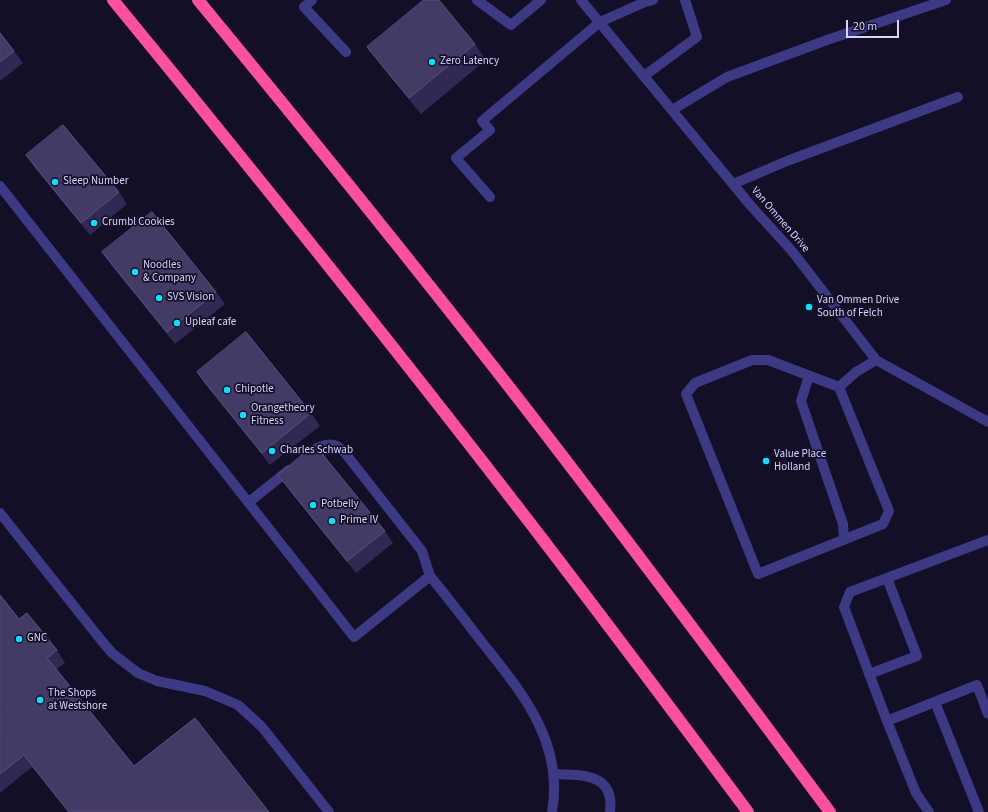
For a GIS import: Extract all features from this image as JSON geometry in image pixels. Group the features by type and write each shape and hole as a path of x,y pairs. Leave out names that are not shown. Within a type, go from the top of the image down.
{"highway":[{"path":"113,0 246,163 432,396 565,568 748,812"},
{"path":"198,0 311,138 506,383 680,610 830,812"}],"street":[{"path":"312,0 304,7 346,52"},
{"path":"477,0 511,25 541,0"},
{"name":"Van Ommen Drive","path":"582,0 732,184 792,251 876,360 988,422"},
{"path":"490,197 456,158 490,130 482,121 600,22 645,2 653,0"},
{"path":"644,76 697,37 685,0"},
{"path":"672,110 727,77 827,40 946,0"},
{"path":"732,184 788,161 958,97"},
{"path":"0,186 354,637 430,576"},
{"path":"752,360 768,360 809,376 839,387 889,511 883,524 758,574 686,394 695,383 752,360"},
{"path":"839,387 856,372 876,360"},
{"path":"809,376 801,402 843,524 844,540"},
{"path":"249,502 316,448 326,445 337,445 345,453 422,551 430,576 504,670 531,707 539,722 549,749 554,774 552,812"},
{"path":"0,513 112,653 138,673 157,681 205,691 238,706 262,727 329,812"},
{"path":"929,812 916,793 886,722 844,607 850,592 988,540"},
{"path":"869,674 917,656 887,578"},
{"path":"886,722 977,685 988,714"},
{"path":"935,702 979,812"},
{"path":"554,774 586,775 597,779 605,785 609,794 611,806 610,812"}],"building":[{"name":"Zero Latency","path":"424,0 439,0 475,44 409,98 367,47"},
{"path":"0,33 14,51 0,62"},
{"path":"63,125 119,192 81,223 26,155"},
{"path":"152,212 216,292 167,332 102,252"},
{"path":"246,332 311,413 262,453 197,372"},
{"path":"315,445 385,531 347,561 278,475"},
{"name":"The Shops at Westshore","path":"0,595 19,619 27,613 57,650 47,658 134,766 195,718 269,812 69,812 24,755 0,774"}],"place":[{"name":"Zero Latency","path":"432,62"},
{"name":"Sleep Number","path":"55,182"},
{"name":"Crumbl Cookies","path":"94,223"},
{"name":"Noodles & Company","path":"135,272"},
{"name":"SVS Vision","path":"159,298"},
{"name":"Van Ommen Drive South of Felch","path":"809,307"},
{"name":"Upleaf cafe","path":"177,323"},
{"name":"Chipotle","path":"227,390"},
{"name":"Orangetheory Fitness","path":"243,415"},
{"name":"Charles Schwab","path":"272,451"},
{"name":"Value Place Holland","path":"766,461"},
{"name":"Potbelly","path":"313,505"},
{"name":"Prime IV","path":"332,521"},
{"name":"GNC","path":"19,639"},
{"name":"The Shops at Westshore","path":"40,700"}]}
